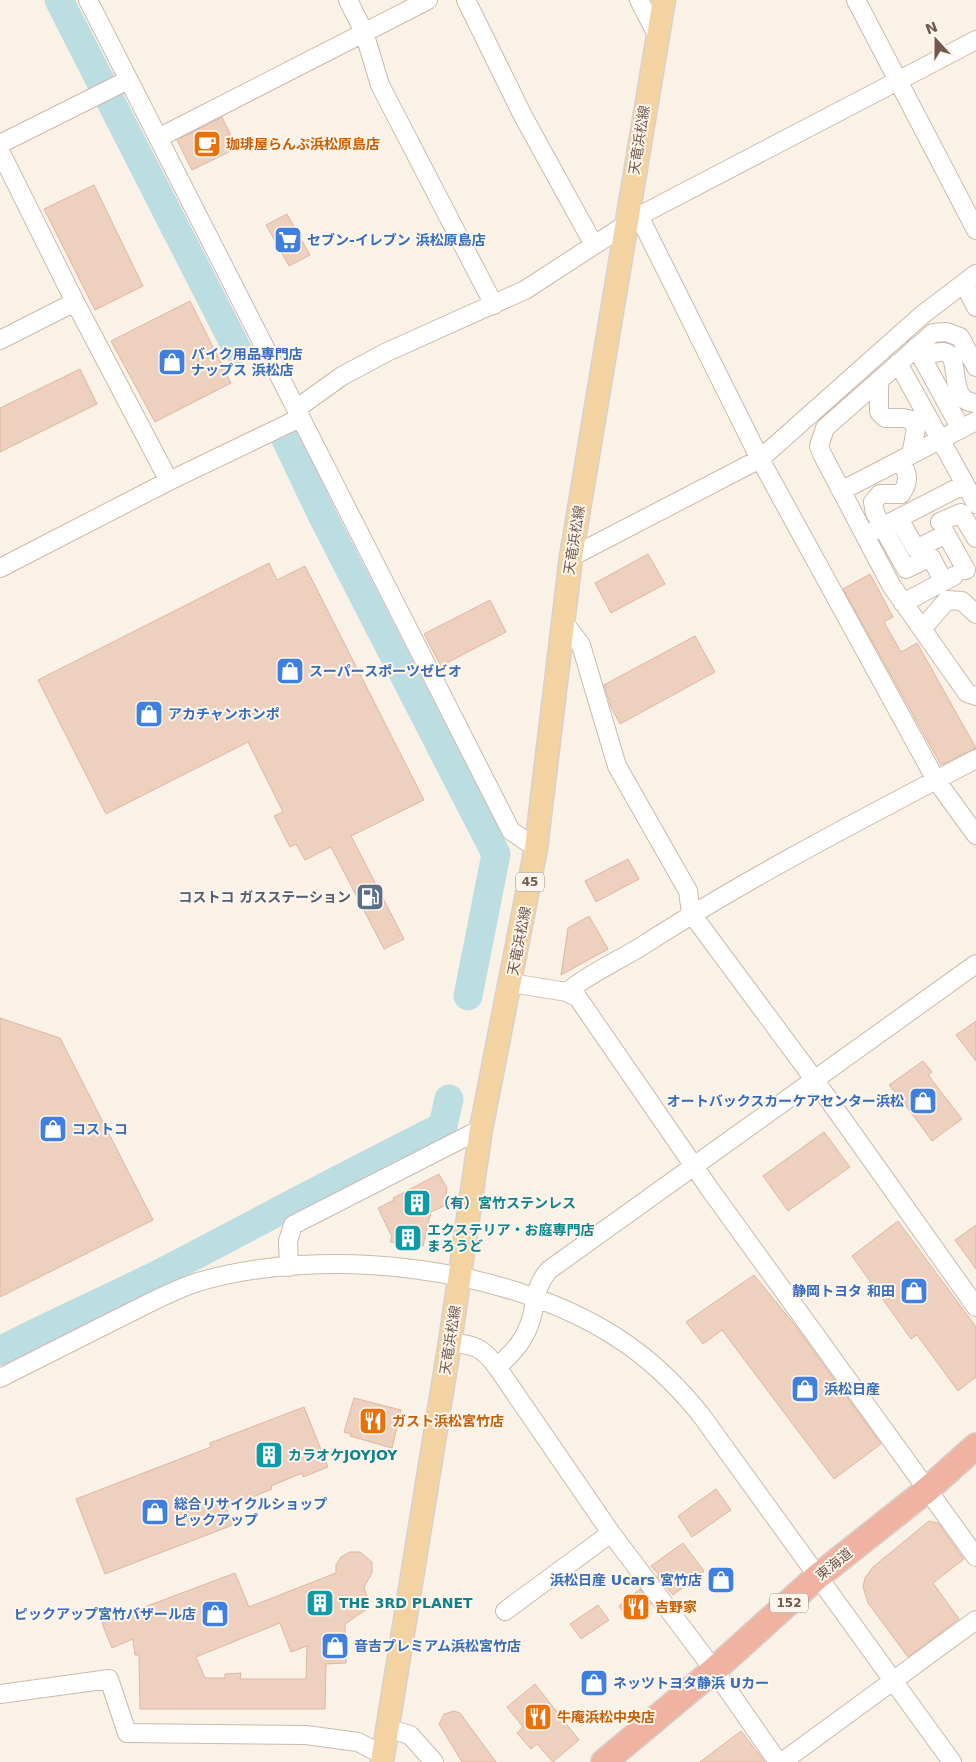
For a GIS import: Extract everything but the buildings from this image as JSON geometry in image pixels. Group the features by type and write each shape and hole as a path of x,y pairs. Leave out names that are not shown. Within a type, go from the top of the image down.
{"highway":[{"name":"東海道","path":"604,1762 714,1670 818,1577 928,1489 976,1446"}],"main road":[{"name":"天竜浜松線","path":"382,1759 450,1342 481,1129 536,848 571,557 632,221 657,35 664,0"}],"street":[{"path":"88,0 511,831 536,848"},
{"path":"348,0 364,32 380,85 494,305"},
{"path":"158,138 428,0"},
{"path":"466,0 524,116 594,245"},
{"path":"639,0 657,35"},
{"path":"856,0 900,80 976,230"},
{"path":"0,568 169,481 268,434 298,414 342,376 372,360 525,290 632,221 976,40"},
{"path":"0,144 128,80"},
{"path":"0,151 75,302 169,481"},
{"path":"632,221 936,780 976,835"},
{"path":"571,557 760,459 922,315 970,278 976,307"},
{"path":"0,340 75,302"},
{"path":"919,353 933,333 946,332 960,336 976,367"},
{"path":"976,403 968,402 961,398 956,389 957,370 954,360 947,354 935,352 919,353 898,364 826,428 822,435 820,446 822,454 891,585 967,693 976,696"},
{"path":"842,492 969,425 919,353"},
{"path":"865,536 929,503 972,494 898,364"},
{"path":"879,380 879,412 884,418 912,420 916,429 906,457 907,486 901,494 880,494 874,502 875,513 906,569 931,557 944,581"},
{"path":"904,603 971,567 943,528 929,503"},
{"path":"899,518 916,549 961,513 976,538"},
{"path":"922,629 947,600 962,601 976,614"},
{"path":"563,621 581,645 617,766 688,891 691,913 814,1079 976,1307"},
{"path":"567,992 582,979 643,945 691,913 976,759"},
{"path":"497,1366 517,1350 531,1318 535,1297 542,1278 549,1270 976,964"},
{"path":"511,983 567,992 578,998 976,1557"},
{"path":"289,1267 288,1241 293,1225 481,1129"},
{"path":"0,1378 178,1289 220,1277 289,1267 353,1264 460,1277 535,1297 578,1316 618,1338 677,1386 705,1421 952,1762"},
{"path":"450,1342 476,1346 487,1354 497,1366 612,1533 780,1762 976,1620"},
{"path":"505,1611 612,1533"},
{"path":"0,1694 109,1679 127,1733 306,1735 358,1742 382,1759"},
{"path":"386,1728 410,1735 434,1762"}],"waterway":[{"path":"59,0 237,349"},
{"path":"283,433 323,517 496,854 468,996"},
{"path":"0,1351 161,1273 440,1128 443,1126 449,1099"}],"place":[{"name":"珈琲屋らんぷ浜松原島店","path":"207,144"},
{"name":"セブン‐イレブン 浜松原島店","path":"288,240"},
{"name":"バイク用品専門店 ナップス 浜松店","path":"172,362"},
{"name":"スーパースポーツゼビオ","path":"290,671"},
{"name":"アカチャンホンポ","path":"149,714"},
{"name":"コストコ ガスステーション","path":"370,897"},
{"name":"オートバックスカーケアセンター浜松","path":"923,1101"},
{"name":"コストコ","path":"53,1129"},
{"name":"（有）宮竹ステンレス","path":"417,1203"},
{"name":"エクステリア・お庭専門店 まろうど","path":"408,1238"},
{"name":"静岡トヨタ 和田","path":"914,1291"},
{"name":"浜松日産","path":"805,1389"},
{"name":"ガスト浜松宮竹店","path":"373,1421"},
{"name":"カラオケJOYJOY","path":"269,1455"},
{"name":"総合リサイクルショップ ピックアップ","path":"155,1512"},
{"name":"浜松日産 Ucars 宮竹店","path":"721,1580"},
{"name":"THE 3RD PLANET","path":"320,1603"},
{"name":"吉野家","path":"636,1607"},
{"name":"ピックアップ宮竹バザール店","path":"215,1614"},
{"name":"音吉プレミアム浜松宮竹店","path":"335,1646"},
{"name":"ネッツトヨタ静浜 Uカー","path":"594,1683"},
{"name":"牛庵浜松中央店","path":"538,1717"}]}
